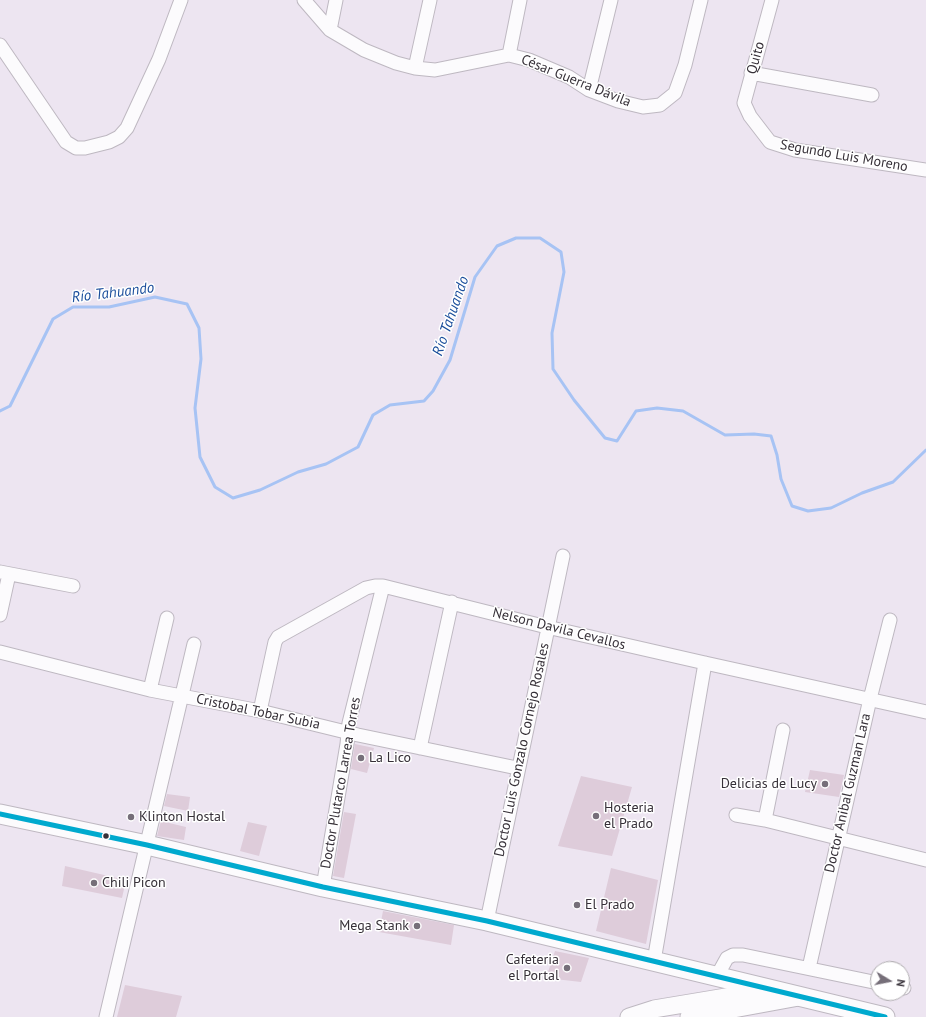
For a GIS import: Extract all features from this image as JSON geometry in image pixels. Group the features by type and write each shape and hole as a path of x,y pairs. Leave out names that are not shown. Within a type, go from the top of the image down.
{"highway":[{"path":"0,814 147,845 323,887 487,921 885,1017"}],"main road":[{"path":"630,1017 654,1009 772,989"},
{"path":"689,1017 802,996"}],"street":[{"path":"0,45 66,142 76,148 85,148 109,142 119,137 127,128 159,59 181,0"},
{"name":"César Guerra Dávila","path":"304,0 330,30 364,50 415,68 435,70 509,55 529,60 569,77 589,90 618,101 643,107 660,105 675,93 685,65 701,0"},
{"path":"330,30 336,0"},
{"path":"415,68 430,0"},
{"path":"509,55 520,0"},
{"path":"589,90 611,0"},
{"name":"Quito","path":"750,116 744,103 772,0"},
{"path":"751,73 872,95"},
{"name":"Segundo Luis Moreno","path":"750,116 770,142 795,150 926,170"},
{"name":"Doctor Luis Gonzalo Cornejo Rosales","path":"487,921 517,768 562,556"},
{"path":"0,615 4,573 73,586"},
{"name":"Nelson Davila Cevallos","path":"260,711 275,642 278,637 366,588 383,586 452,602 547,627 926,712"},
{"name":"Doctor Plutarco Larrea Torres","path":"323,887 348,733 383,586"},
{"path":"420,748 452,602"},
{"path":"150,690 167,618"},
{"name":"Doctor Anibal Guzman Lara","path":"809,968 870,699 890,620"},
{"path":"106,1017 194,644"},
{"name":"Cristobal Tobar Subia","path":"0,652 150,690 260,711 348,733 517,768"},
{"path":"654,961 705,663"},
{"path":"765,820 783,730"},
{"path":"736,815 765,820 926,860"},
{"path":"717,976 727,958 733,955 809,968 870,981"}],"building":[{"name":"La Lico","path":"355,744 374,748 367,773 351,769"},
{"name":"Delicias de Lucy","path":"810,770 844,775 839,797 805,792"},
{"name":"Hosteria el Prado","path":"581,776 632,787 612,856 558,846"},
{"path":"167,794 190,797 188,811 164,806"},
{"path":"344,812 356,814 344,878 333,876"},
{"path":"161,821 186,827 184,840 157,836"},
{"path":"248,822 267,826 259,856 240,851"},
{"name":"Chili Picon","path":"65,866 126,880 122,898 62,886"},
{"path":"611,868 658,880 646,944 596,931"},
{"name":"Mega Stank","path":"383,911 454,925 451,945 379,932"},
{"name":"Cafeteria el Portal","path":"555,951 589,958 581,982 546,978"},
{"path":"125,985 182,996 176,1017 117,1017"}],"waterway":[{"name":"Río Tahuando","path":"0,411 10,406 53,319 73,307 109,307 155,297 187,304 199,328 201,359 195,408 200,457 215,487 233,498 260,490 298,472 326,464 358,447 373,415 390,405 424,401 433,391 450,360 475,277 497,246 516,238 540,238 561,252 564,272 552,333 553,369 574,400 605,438 617,441 636,411 657,408 683,411 725,435 754,434 771,436 777,455 781,479 792,506 808,511 831,508 862,493 893,482 926,450"}],"transit line":[{"path":"0,814 147,845 323,887 487,921 885,1017"}],"place":[{"name":"La Lico","path":"361,758"},
{"name":"Delicias de Lucy","path":"825,784"},
{"name":"Hosteria el Prado","path":"596,816"},
{"name":"Klinton Hostal","path":"131,817"},
{"name":"Chili Picon","path":"94,883"},
{"name":"El Prado","path":"577,905"},
{"name":"Mega Stank","path":"417,926"},
{"name":"Cafeteria el Portal","path":"567,968"}]}
